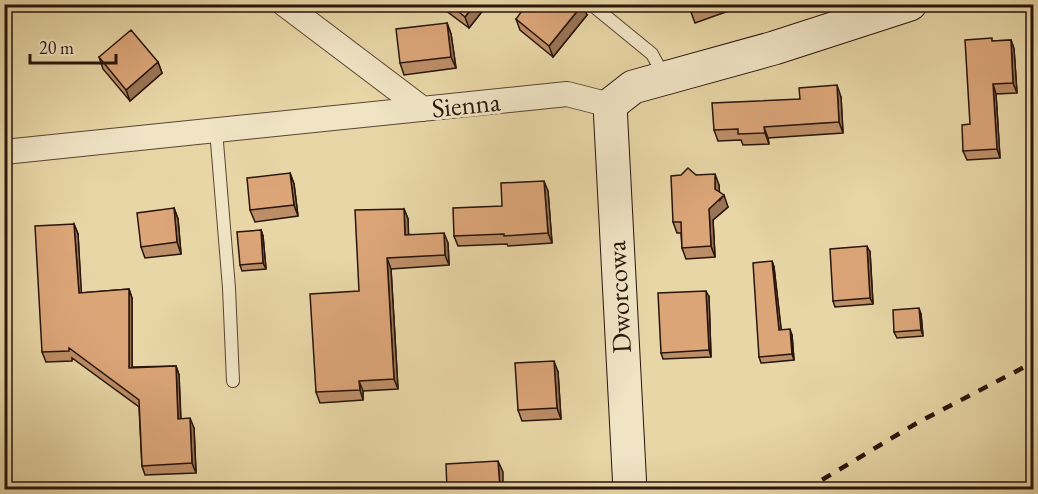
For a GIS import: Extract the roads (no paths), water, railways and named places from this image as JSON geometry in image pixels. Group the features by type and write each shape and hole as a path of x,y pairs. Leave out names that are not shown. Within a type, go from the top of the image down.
{"street":[{"path":"284,4 423,109"},
{"path":"610,105 633,87 774,48 910,4"},
{"name":"Sienna","path":"4,152 567,94 610,105"},
{"name":"Dworcowa","path":"610,105 630,489"}],"lane":[{"path":"591,4 652,54 664,77"},
{"path":"216,130 229,288 233,381"}],"railway":[{"path":"805,490 917,423 1034,362"}]}
